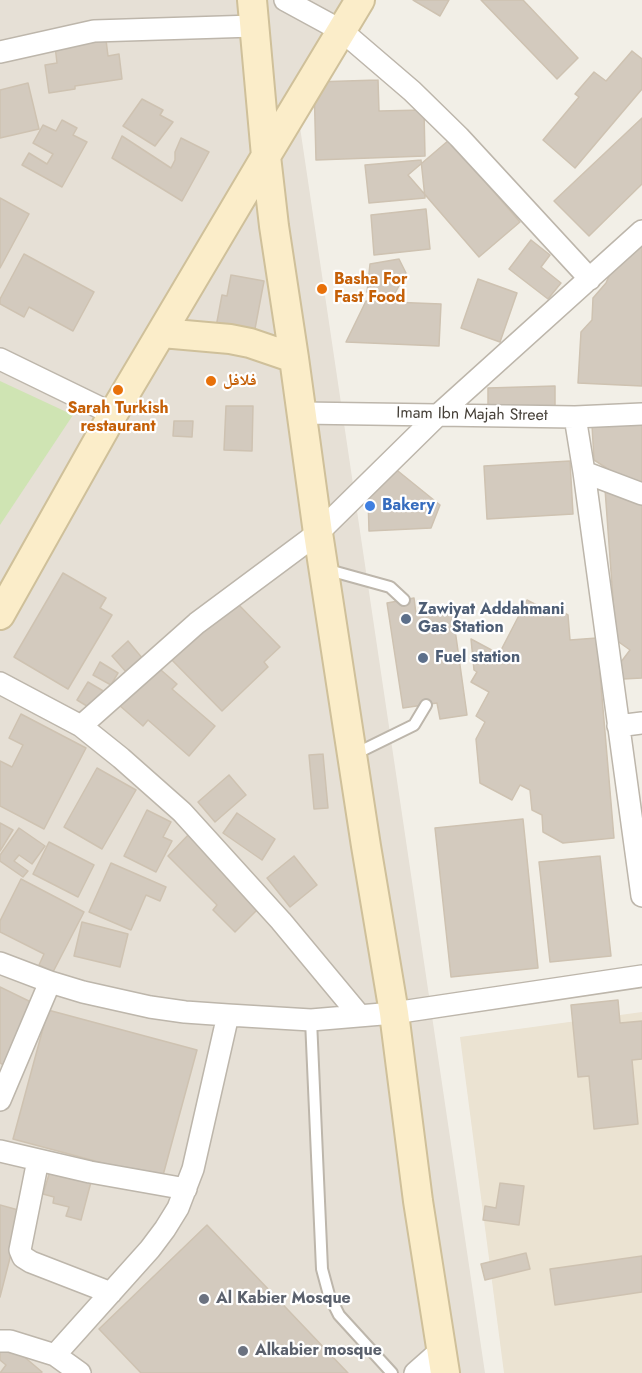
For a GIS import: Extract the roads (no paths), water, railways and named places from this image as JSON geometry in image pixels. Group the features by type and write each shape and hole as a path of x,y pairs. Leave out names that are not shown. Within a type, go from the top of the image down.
{"main road":[{"path":"0,615 113,414 360,0"},
{"path":"253,13 274,226 323,569 394,1013 418,1201 443,1362"},
{"path":"162,333 230,339 250,343 294,358"}],"street":[{"path":"285,0 342,31 412,91 452,129 590,279"},
{"path":"0,52 94,31 253,13"},
{"path":"81,726 197,623 318,533 438,415 642,231"},
{"path":"0,359 113,414"},
{"name":"Imam Ibn Majah Street","path":"301,413 575,417 642,414"},
{"path":"575,417 642,896"},
{"path":"584,472 642,494"},
{"path":"0,683 81,726 182,812 281,921 360,1016"},
{"path":"618,726 642,723"},
{"path":"0,963 50,982 150,1007 185,1012 311,1020 394,1013 642,976"},
{"path":"0,1100 50,982"},
{"path":"55,1355 150,1249 177,1208 194,1169 228,1015"},
{"path":"0,1151 90,1172 186,1189"},
{"path":"38,1160 20,1250 23,1257 111,1293"},
{"path":"0,1341 10,1341 55,1355 80,1373"},
{"path":"415,1373 443,1362"}],"lane":[{"path":"323,569 390,587 404,600"},
{"path":"352,756 414,725 426,705"},
{"path":"311,1020 322,1269 329,1295 339,1315 392,1373"}],"place":[{"name":"Basha For Fast Food","path":"322,289"},
{"name":"فلافل","path":"211,381"},
{"name":"Sarah Turkish restaurant","path":"118,390"},
{"name":"Bakery","path":"370,506"},
{"name":"Zawiyat Addahmani Gas Station","path":"406,619"},
{"name":"Fuel station","path":"423,658"},
{"name":"Al Kabier Mosque","path":"204,1299"},
{"name":"Alkabier mosque","path":"243,1351"}]}
